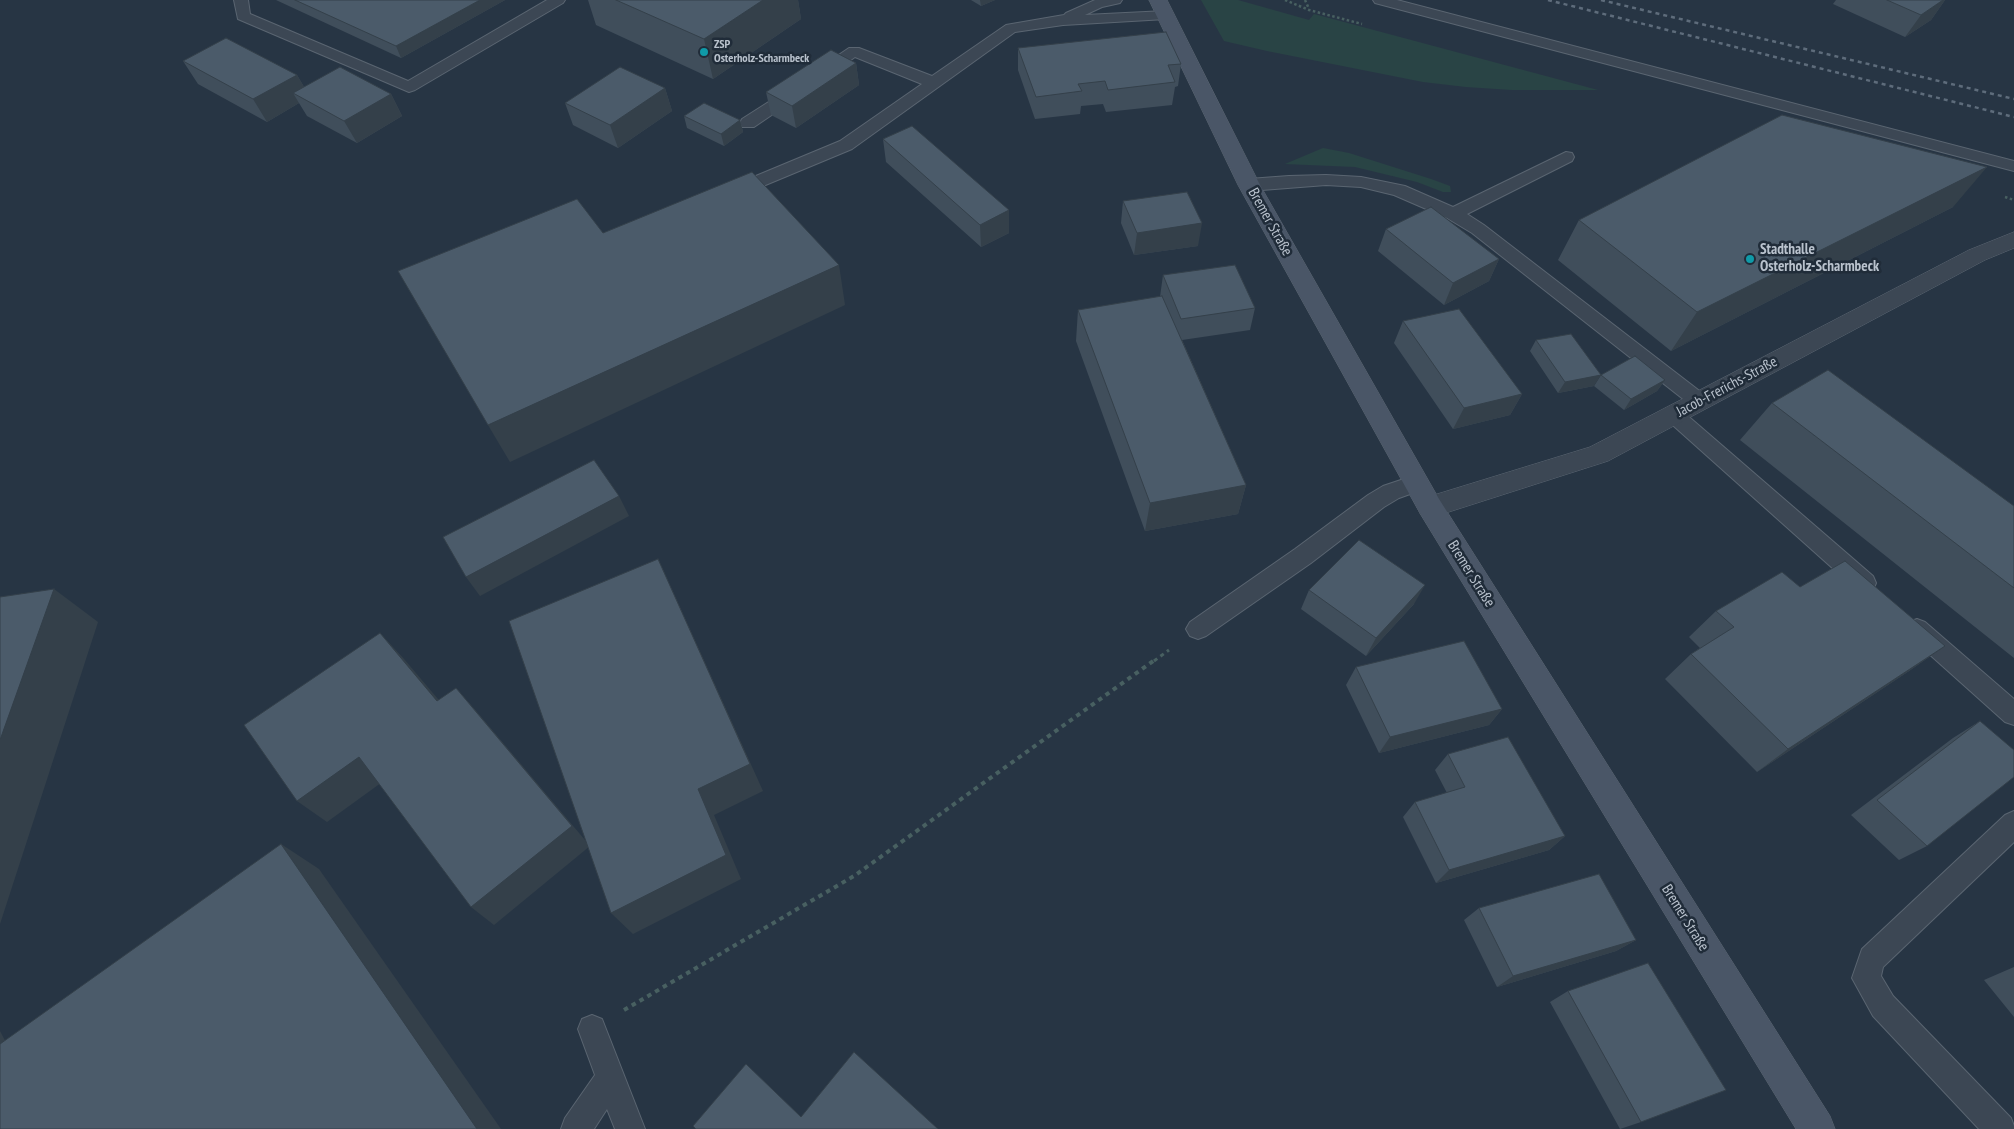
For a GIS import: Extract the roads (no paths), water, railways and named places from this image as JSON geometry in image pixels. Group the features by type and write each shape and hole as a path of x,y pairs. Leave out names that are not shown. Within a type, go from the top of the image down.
{"street":[{"name":"Bremer Straße","path":"1162,7 1250,185 1423,495 1817,1129"},
{"name":"Jacob-Frerichs-Straße","path":"1423,495 1599,454 1977,255 2014,239"}],"lane":[{"path":"241,0 243,16 409,87 558,0"},
{"path":"1063,20 1097,4 1115,0"},
{"path":"1380,0 2014,166"},
{"path":"719,198 846,145 932,82 1011,28 1063,20 1104,19 1162,7"},
{"path":"748,123 854,51 932,82"},
{"path":"1453,214 1566,157"},
{"path":"1250,185 1326,180 1361,182 1399,190 1453,214 1478,229 1699,401"},
{"path":"1674,415 1881,597"},
{"path":"1198,629 1303,556 1390,492 1423,495"},
{"path":"1903,616 2014,714"},
{"path":"2000,1129 1883,1006 1866,978 1872,959 2014,824"},
{"path":"592,1029 630,1129"},
{"path":"576,1129 611,1076"}],"railway":[{"path":"1548,0 2014,117"},
{"path":"1601,0 2014,99"}],"place":[{"name":"ZSP Osterholz-Scharmbeck","path":"704,52"},
{"name":"Stadthalle Osterholz-Scharmbeck","path":"1750,259"}]}
